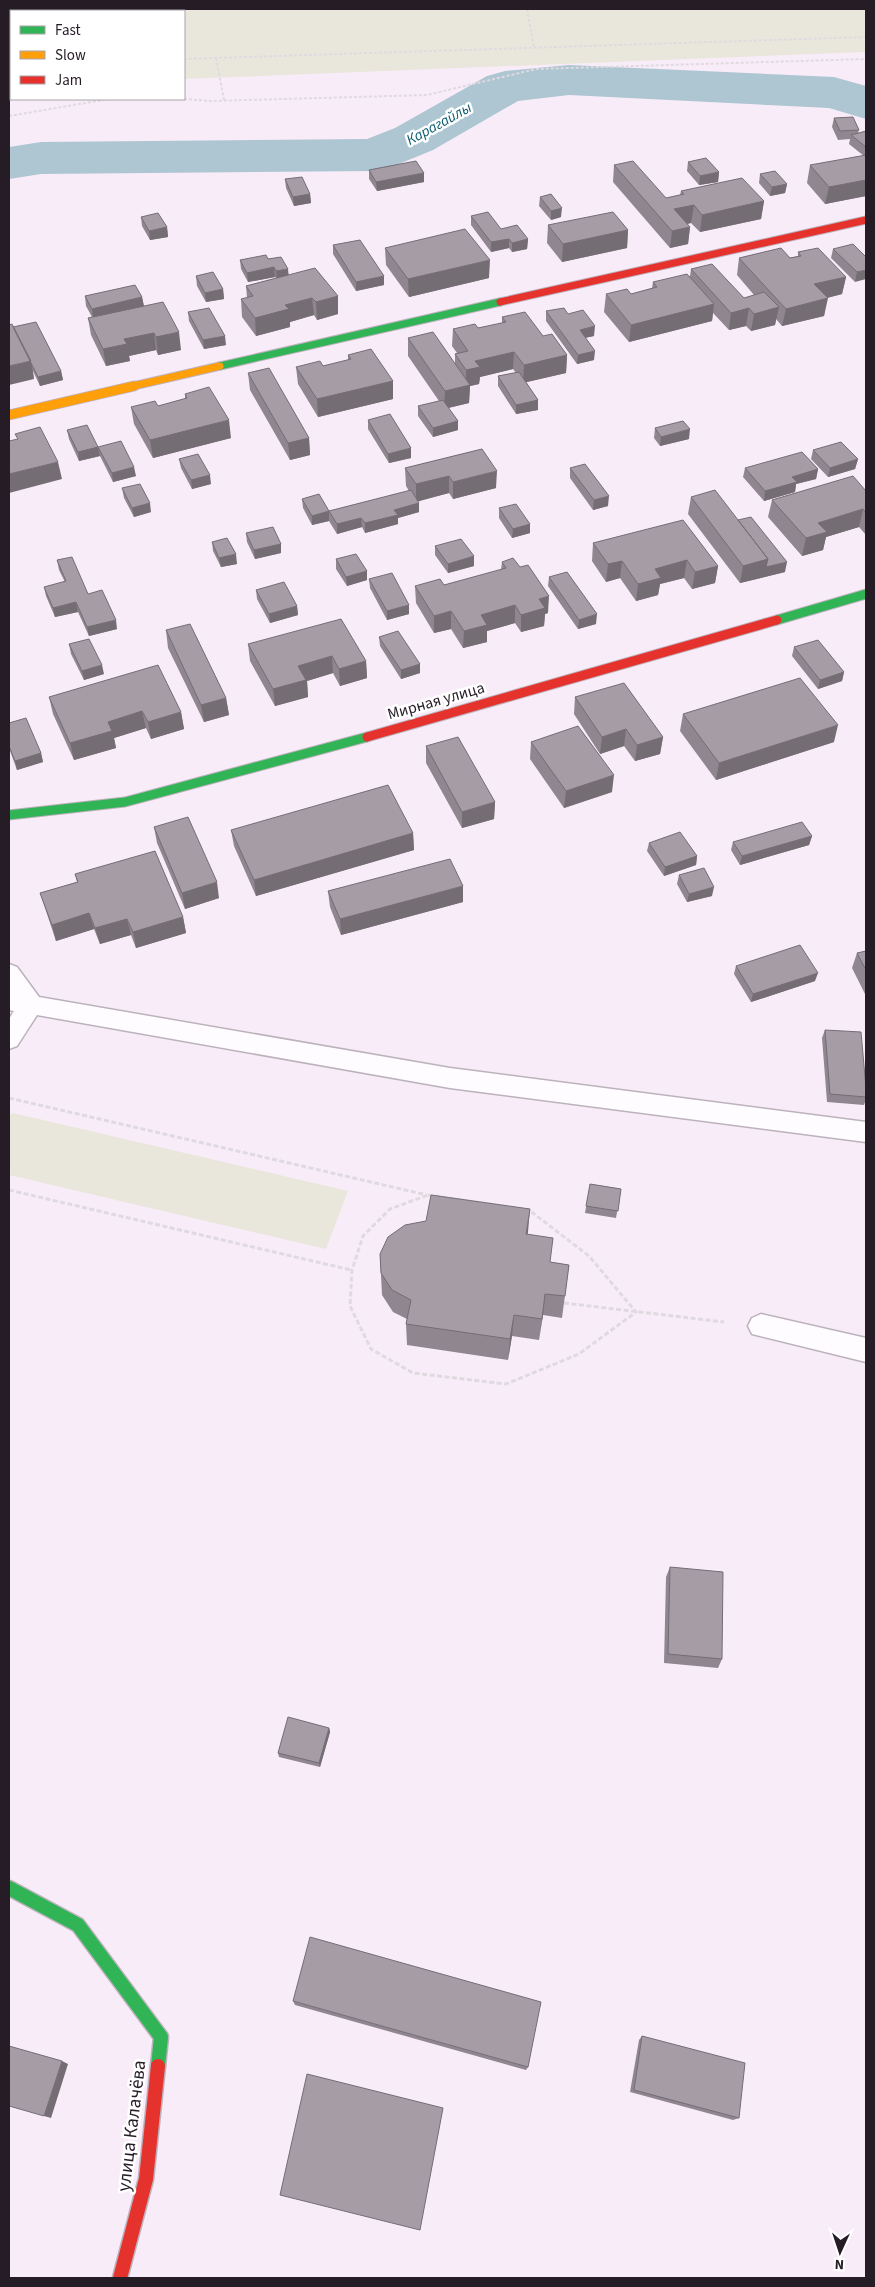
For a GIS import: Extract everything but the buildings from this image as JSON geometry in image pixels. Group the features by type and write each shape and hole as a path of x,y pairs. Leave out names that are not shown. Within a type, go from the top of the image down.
{"street":[{"path":"9,415 397,325 866,220"},
{"name":"Мирная улица","path":"9,815 125,802 417,724 866,594"},
{"name":"улица Калачёва","path":"9,1888 78,1925 161,2037 146,2179 120,2278"}],"lane":[{"path":"9,973 20,1003 9,1039"},
{"path":"20,1003 450,1078 866,1132"},
{"path":"761,1326 866,1350"}],"path":[{"path":"527,9 534,55"},
{"path":"185,59 866,37"},
{"path":"216,58 224,100"},
{"path":"185,99 224,100 427,95 536,69 841,61 866,58"},
{"path":"535,62 536,69"},
{"path":"9,116 103,100"},
{"path":"9,1098 428,1195 529,1210 589,1256 636,1312"},
{"path":"9,1190 352,1270"},
{"path":"428,1195 390,1209 363,1236 352,1270 350,1306 371,1349 413,1373 506,1384 579,1354 636,1312"},
{"path":"564,1303 761,1326"}],"shaded area":[{"path":"9,9 866,9 866,52 185,79 185,10 10,10 9,86"},
{"path":"13,1113 348,1191 326,1249 9,1175 9,1115"}],"waterway":[{"name":"Карагайлы","path":"9,163 41,158 375,155 414,139 505,87 569,80 834,93 866,103"}],"traffic: fast":[{"path":"220,366 500,302"},
{"path":"777,620 866,594"},
{"path":"9,815 125,802 367,737"},
{"path":"9,1888 78,1925 161,2037 158,2066"}],"traffic: slow":[{"path":"9,415 220,366"}],"traffic: jam":[{"path":"500,302 866,220"},
{"path":"367,737 777,620"},
{"path":"120,2278 146,2179 158,2066"}]}
